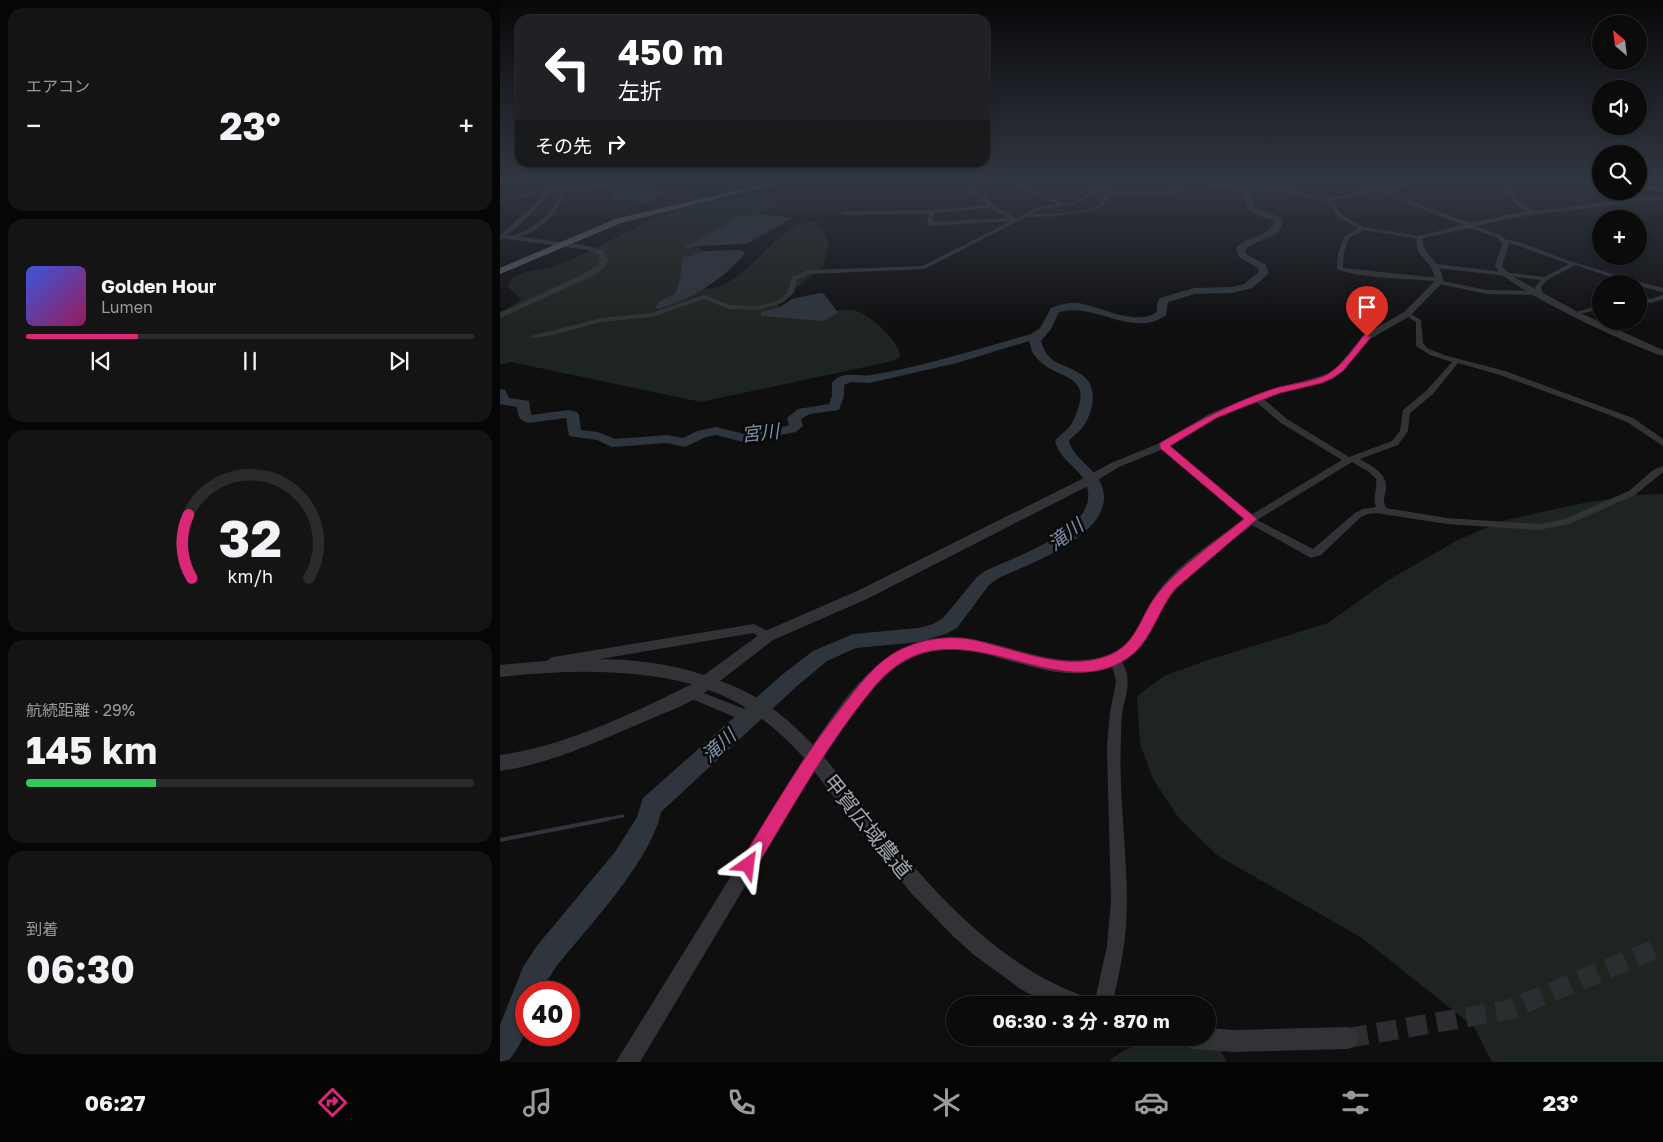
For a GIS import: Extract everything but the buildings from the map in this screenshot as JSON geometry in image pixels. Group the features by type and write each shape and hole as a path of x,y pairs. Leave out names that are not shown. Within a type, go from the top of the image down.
{"highway":[{"path":"500,272 592,231"}],"street":[{"path":"517,236 532,231"},
{"path":"534,336 601,320 652,316 704,297 736,308 757,308 774,305 791,294 794,278 803,273 814,271 923,268 993,231"},
{"path":"1358,231 1346,237 1341,253 1340,269 1439,281 1486,292 1540,293 1538,287 1545,279 1574,264"},
{"path":"1378,231 1420,238 1449,231"},
{"path":"1486,231 1504,241 1514,242 1574,264 1588,266 1624,280 1642,283 1663,290"},
{"path":"1420,238 1419,247 1421,252 1437,266 1501,272 1545,279"},
{"path":"500,316 590,274 601,266 604,260 602,253 594,250 561,244 502,239"},
{"path":"1504,241 1506,249 1498,264 1501,272 1536,293 1663,353"},
{"path":"1437,266 1439,281"},
{"path":"500,763 522,760 572,744 691,693 768,636 862,594 1093,478 1115,465 1164,446 1213,416 1257,398 1330,376 1340,369 1367,337 1406,314 1439,281"},
{"path":"1647,300 1663,297"},
{"path":"1576,313 1592,309"},
{"path":"1406,314 1419,321 1421,347 1456,361 1486,368 1630,420 1663,443"},
{"path":"627,1062 823,743 864,686 882,669 914,650 945,642 972,644 1064,667 1096,665 1114,660 1129,649 1143,634 1159,600 1171,586 1251,519 1351,460 1395,443 1404,431 1406,412 1430,392 1456,361"},
{"path":"1257,398 1284,421 1377,474 1383,482 1383,490 1378,500 1382,511"},
{"path":"1164,446 1255,523 1311,554 1318,552 1358,515 1366,511 1382,511 1447,521 1540,527 1566,522 1632,493 1656,472 1663,469"},
{"path":"505,671 754,628 768,636"},
{"path":"1105,996 1114,956 1119,901 1113,738 1123,678 1114,660"},
{"name":"甲賀広域農道","path":"505,671 597,666 665,671 707,682 736,694 766,712 787,729 901,867 946,917 980,947 1032,984 1058,996"},
{"path":"691,693 742,714"},
{"path":"1216,1040 1234,1041 1348,1038"}],"shaded area":[{"path":"630,231 720,231 692,243 705,253 701,289 718,286 730,281 789,231 822,231 829,242 823,266 779,302 779,308 817,311 853,310 859,312 875,322 890,336 899,351 900,357 893,361 701,402 511,362 500,365 500,312 521,299 508,287 510,281 521,274 557,265"},
{"path":"716,231 770,231 746,244 698,246 681,249"},
{"path":"741,250 745,252 743,256 715,282 693,295 670,305 658,309 655,306 660,301 675,294 680,279 683,258 706,251"},
{"path":"820,293 824,294 837,311 837,314 823,321 761,316 761,312 780,307 792,299"},
{"path":"1663,494 1663,1062 1492,1062 1474,1027 1362,938 1218,856 1178,817 1153,779 1140,744 1137,696 1164,676 1208,660 1328,623 1387,581 1456,541 1502,521 1578,504 1635,495"},
{"path":"1134,1046 1213,1046 1219,1048 1227,1062 1110,1062 1111,1059"}],"waterway":[{"name":"滝川","path":"532,981 546,957 589,906 624,860 648,820 651,806 790,680 820,656 853,641 919,635 939,629 950,623 983,581 991,575 1061,541 1078,529 1091,516 1097,501 1094,484 1066,452 1062,441 1080,421 1087,401 1086,387 1079,378 1070,372 1047,362 1039,354 1035,341 1045,329 1055,310 1069,306 1078,306 1122,318 1145,320 1155,318 1162,313 1162,303 1164,300 1194,291 1233,290 1248,286 1264,273 1263,267 1242,255 1241,248 1246,243 1269,235 1274,231"},
{"name":"宮川","path":"500,393 505,401 524,404 524,414 528,419 569,414 572,415 574,433 602,437 612,443 667,439 685,443 702,434 716,431 743,438 791,429 796,426 794,418 798,414 813,409 834,407 838,396 838,383 849,378 869,379 957,359 1035,336 1044,330"},
{"path":"601,820 623,816"},
{"path":"500,840 608,819"},
{"name":"滝川","path":"500,1049 511,1034 515,1024"}],"tunnel":[{"path":"1348,1038 1508,1010 1663,946"}],"route":[{"path":"748,865 823,743 864,686 897,658 924,646 935,643 955,642 972,644 1054,665 1076,667 1096,665 1114,660 1129,649 1143,634 1164,593 1199,561 1251,519 1164,446 1213,416 1264,395 1319,381 1330,376 1340,369 1367,337"}]}
